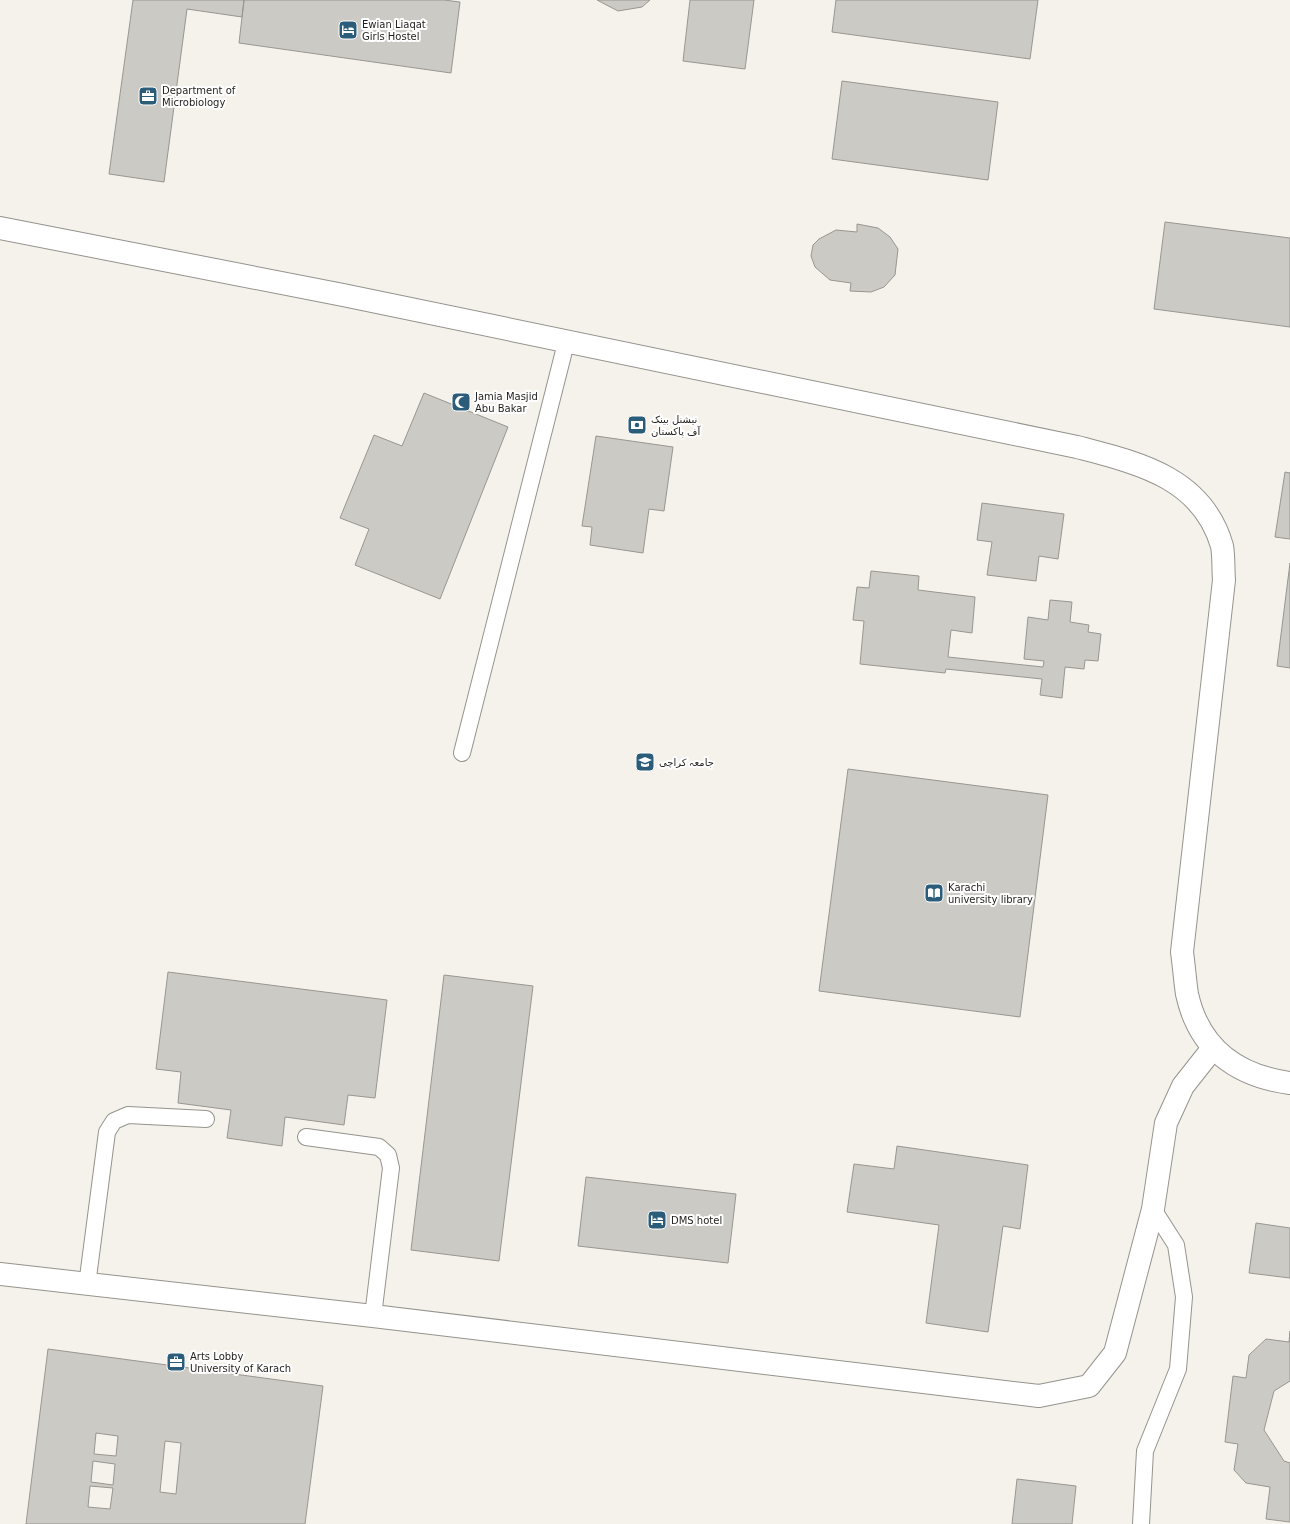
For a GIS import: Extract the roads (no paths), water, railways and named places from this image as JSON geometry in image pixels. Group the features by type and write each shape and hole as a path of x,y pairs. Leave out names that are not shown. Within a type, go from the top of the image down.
{"street":[{"path":"0,228 343,295 566,343 1077,447 1131,462 1163,475 1186,490 1202,506 1213,524 1222,548 1224,580 1182,952 1188,996 1199,1029 1213,1048 1233,1065 1258,1077 1290,1083"},
{"path":"0,1274 373,1316 1039,1396 1089,1386 1115,1353 1153,1209 1166,1123 1183,1086 1213,1048"}],"lane":[{"path":"462,754 566,343"},
{"path":"87,1285 107,1132 114,1121 128,1115 206,1119"},
{"path":"306,1137 379,1147 388,1154 392,1168 373,1316"},
{"path":"1142,1524 1145,1451 1178,1369 1184,1297 1176,1245 1153,1209"}],"place":[{"name":"Ewian Liaqat Girls Hostel","path":"348,30"},
{"name":"Department of Microbiology","path":"148,96"},
{"name":"Jamia Masjid Abu Bakar","path":"461,402"},
{"name":"نیشنل بینک آف پاکستان","path":"637,425"},
{"name":"جامعہ کراچی","path":"645,762"},
{"name":"Karachi university library","path":"934,893"},
{"name":"DMS hotel","path":"657,1220"},
{"name":"Arts Lobby University of Karach","path":"176,1362"}]}
